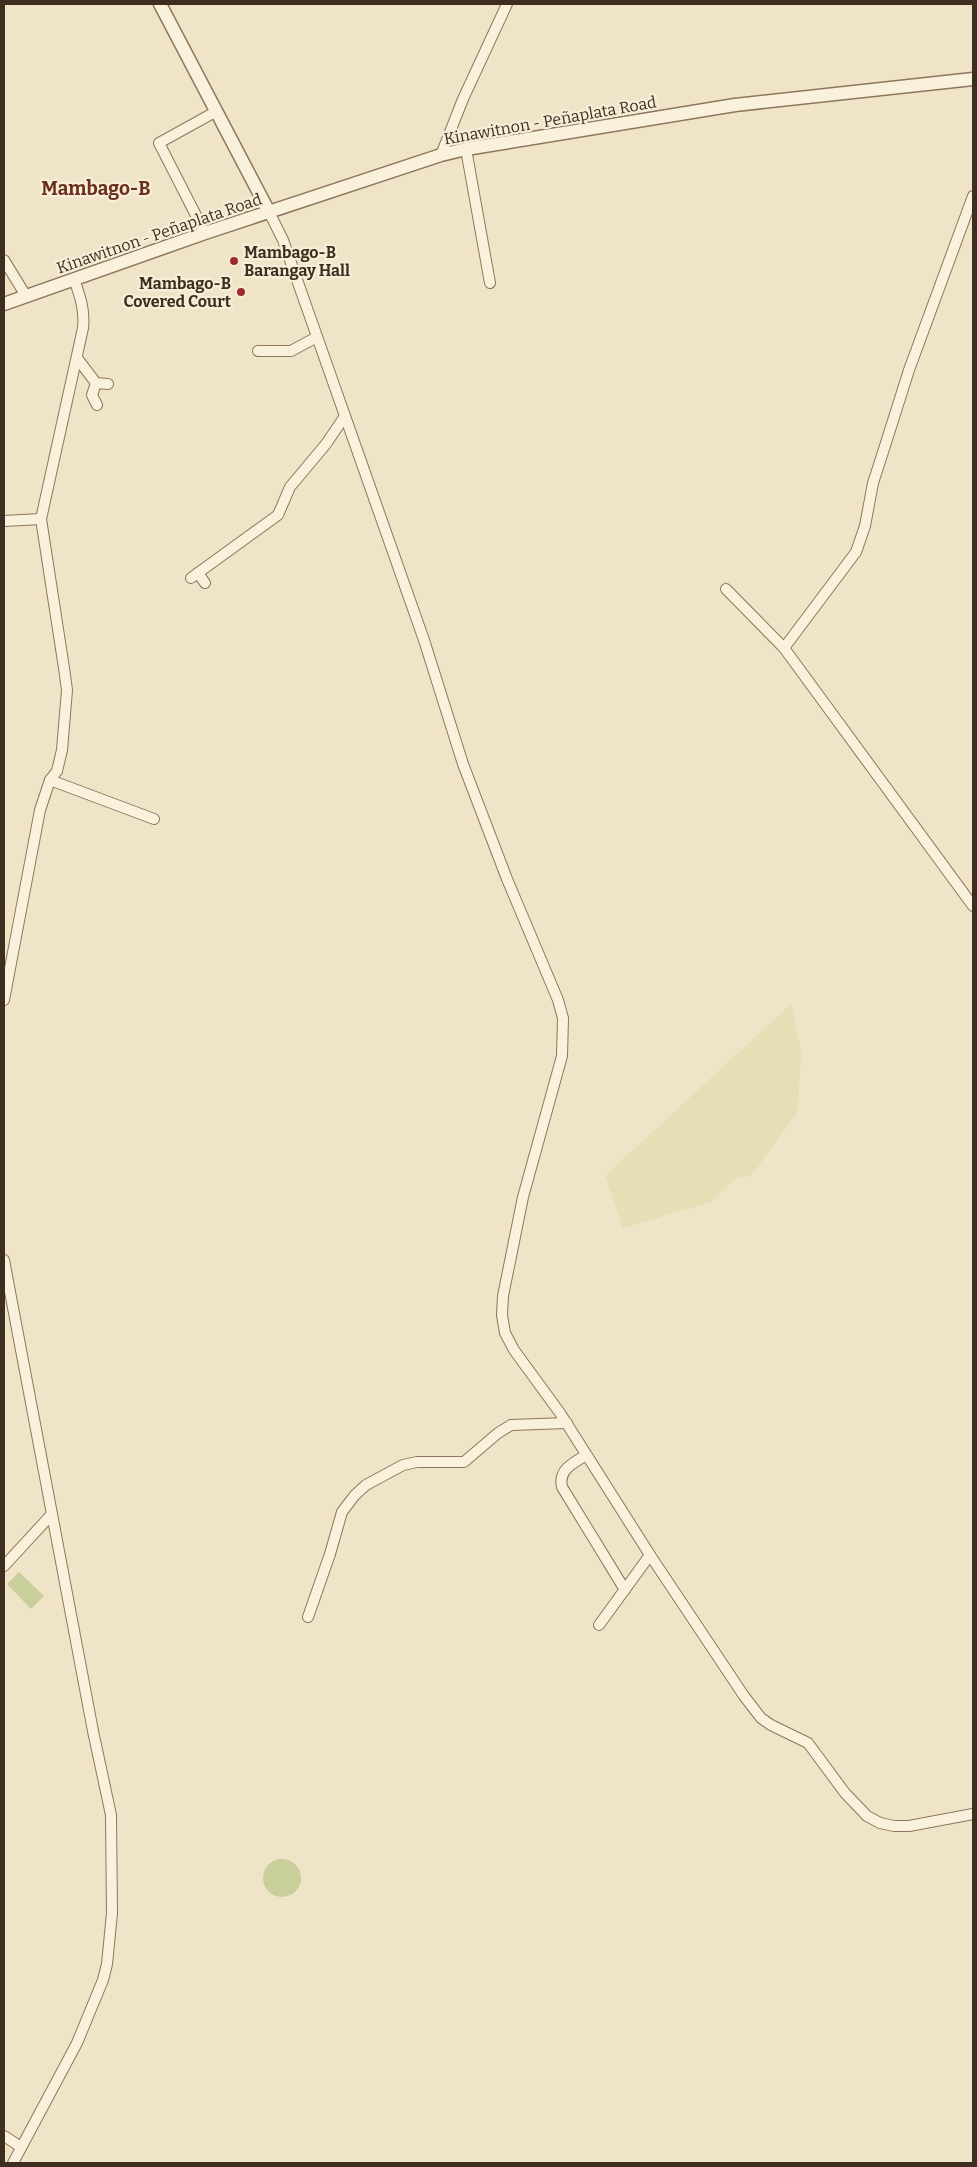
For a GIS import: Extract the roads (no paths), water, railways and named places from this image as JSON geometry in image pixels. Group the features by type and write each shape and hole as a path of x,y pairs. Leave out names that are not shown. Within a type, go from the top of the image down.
{"street":[{"path":"160,4 282,240 424,640 463,764 507,878 558,1000 563,1018 562,1056 523,1197 503,1296 502,1315 506,1332 514,1350 550,1397 650,1555 744,1696 761,1718 808,1743 845,1793 867,1816 880,1823 901,1826 973,1814"},
{"path":"441,155 463,99 507,4"},
{"name":"Kinawitnon - Peñaplata Road","path":"4,304 205,233 441,155 466,149 734,105 973,79"},
{"path":"205,233 159,143 215,112"},
{"path":"466,149 490,283"},
{"path":"784,648 856,552 861,540 873,483 884,449 910,370 973,196"},
{"path":"4,260 26,296"},
{"path":"4,1000 40,810 50,780 57,771 62,750 67,690 41,519 56,445 78,358 84,317 82,302 74,279"},
{"path":"258,351 292,351 317,337"},
{"path":"78,358 96,383 108,384"},
{"path":"96,383 92,395 97,405"},
{"path":"205,583 195,576 278,515 290,487 326,444 345,416"},
{"path":"4,521 41,519"},
{"path":"726,588 784,648 973,906"},
{"path":"50,780 154,819"},
{"path":"4,1260 93,1731 111,1815 112,1913 103,1980 76,2043 13,2163"},
{"path":"308,1617 330,1554 342,1512 355,1495 366,1485 403,1465 417,1462 464,1462 498,1433 511,1425 567,1423"},
{"path":"586,1455 568,1466 562,1474 562,1486 625,1590"},
{"path":"4,1566 52,1514"},
{"path":"599,1624 650,1555"},
{"path":"4,2136 21,2147"}],"place":[{"name":"Mambago-B Barangay Hall","path":"234,261"},
{"name":"Mambago-B Covered Court","path":"241,292"}],"district":[{"name":"Mambago-B","path":"96,188"}]}
